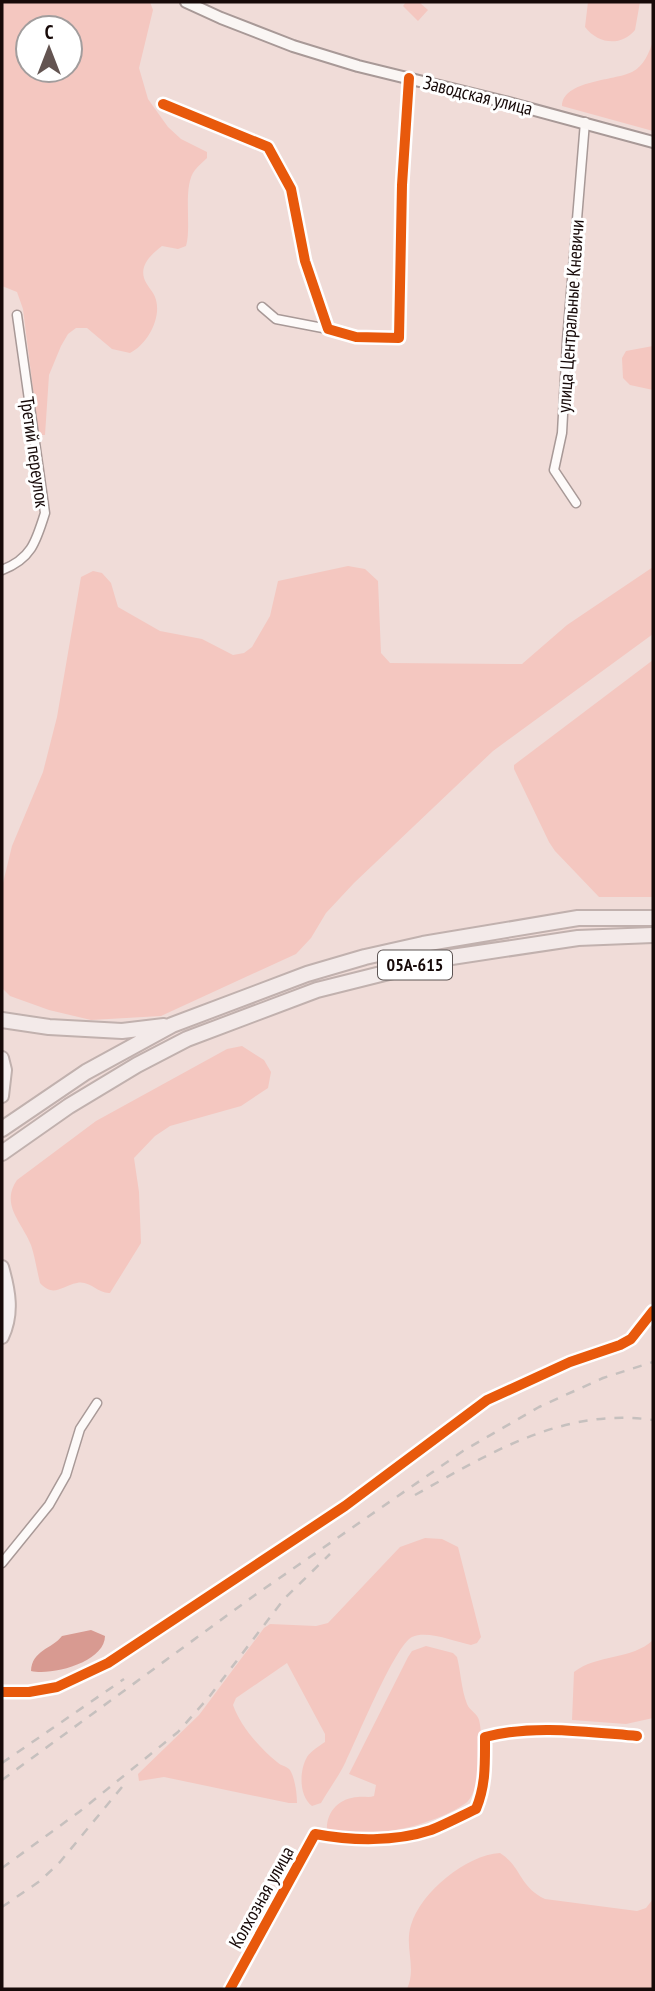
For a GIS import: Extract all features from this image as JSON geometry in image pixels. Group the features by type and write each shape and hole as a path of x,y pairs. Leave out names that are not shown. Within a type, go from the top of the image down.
{"highway":[{"name":"05А-615","path":"2,1129 86,1072 172,1025 307,974 400,949 578,918 653,918"},
{"name":"05А-615","path":"2,1153 80,1100 137,1065 187,1039 317,990 444,958 578,938 653,935"},
{"path":"2,1020 49,1027 122,1031 172,1025"}],"main road":[{"path":"2,1058 5,1070 2,1096"},
{"path":"2,1267 9,1303 9,1317 2,1337"}],"street":[{"name":"Заводская улица","path":"186,2 293,46 358,66 585,122 653,142"},
{"path":"262,307 276,319 356,337 399,338 402,185 409,78"},
{"path":"163,104 268,148 291,188 305,261 328,329"},
{"name":"улица Центральные Кневичи","path":"576,503 554,470 562,433 585,122"},
{"name":"Третий переулок","path":"2,570 26,558 39,533 45,513 18,315"},
{"path":"2,1692 29,1692 57,1687 108,1663 345,1506 487,1400 570,1362 621,1345 631,1339 653,1311"},
{"path":"2,1563 49,1505 66,1475 80,1429 97,1403"},
{"name":"Колхозная улица","path":"230,1989 315,1834 363,1839 411,1835 432,1829 476,1809 486,1776 485,1737 502,1733 572,1731 637,1736"}],"shaded area":[{"path":"2,2 150,2 153,10 139,68 148,99 168,127 181,139 207,152 207,158 195,170 189,186 188,238 186,246 178,249 162,246 145,264 144,278 155,297 157,313 152,330 136,349 130,353 112,349 87,328 76,328 68,334 49,375 45,435 41,435 38,429 23,309 17,292 2,286"},
{"path":"406,2 419,2 428,10 418,21 403,6"},
{"path":"588,2 640,2 635,30 616,41 596,37 585,27"},
{"path":"653,41 653,131 562,106 565,97 580,86 632,72 646,59"},
{"path":"653,346 653,390 630,385 623,378 622,358 626,351"},
{"path":"348,566 365,569 378,581 381,653 390,663 522,664 567,625 653,567 653,634 493,751 354,883 326,913 311,938 296,954 161,1016 91,1020 49,1010 10,996 2,988 2,887 12,846 43,772 57,717 81,577 93,571 102,573 111,583 118,607 160,631 202,639 233,655 244,653 252,647 270,616 278,581"},
{"path":"653,660 653,897 599,897 549,842 514,765"},
{"path":"242,1046 264,1060 271,1072 268,1088 241,1106 170,1126 155,1136 134,1158 139,1192 141,1243 110,1293 82,1283 49,1290 40,1283 31,1245 12,1205 12,1189 17,1180 96,1121 227,1049"},
{"path":"425,1538 442,1539 458,1547 481,1637 477,1643 471,1645 418,1635 405,1644 387,1674 343,1767 321,1803 312,1806 308,1802 303,1790 302,1776 307,1757 325,1742 325,1734 287,1663 236,1698 233,1705 257,1743 290,1770 297,1803 164,1777 139,1781 138,1774 199,1715 264,1628 270,1624 316,1626 328,1623 400,1547"},
{"path":"91,1630 105,1636 103,1645 87,1660 64,1669 31,1671 35,1658 62,1636"},
{"path":"653,1640 653,1718 626,1724 572,1720 574,1672 593,1662 635,1651"},
{"path":"426,1646 453,1653 457,1657 467,1704 479,1720 480,1764 471,1797 449,1813 407,1828 359,1833 327,1830 331,1812 340,1803 351,1798 374,1796 376,1785 349,1774 408,1657 412,1651"},
{"path":"500,1853 513,1864 530,1889 545,1899 637,1911 646,1908 653,1899 653,1989 407,1989 411,1973 409,1933 424,1900 460,1868 473,1860"}],"railway":[{"path":"2,1780 255,1595 463,1451 539,1407 603,1378 653,1362"},
{"path":"415,1495 500,1449 558,1427 589,1420 653,1420"},
{"path":"2,1868 79,1812 178,1732 209,1697 284,1599 330,1554"},
{"path":"2,1763 124,1679"},
{"path":"2,1907 40,1881 60,1862 122,1787"}],"cycle path":[{"path":"163,104 268,147 291,189 305,261 328,329 356,337 399,338 402,185 409,78"},
{"path":"2,1692 29,1692 57,1687 108,1663 345,1506 487,1400 570,1362 620,1345 631,1339 653,1311"},
{"path":"230,1989 315,1834 358,1839 403,1837 431,1830 476,1809 483,1783 485,1737 541,1730 637,1736"}]}
